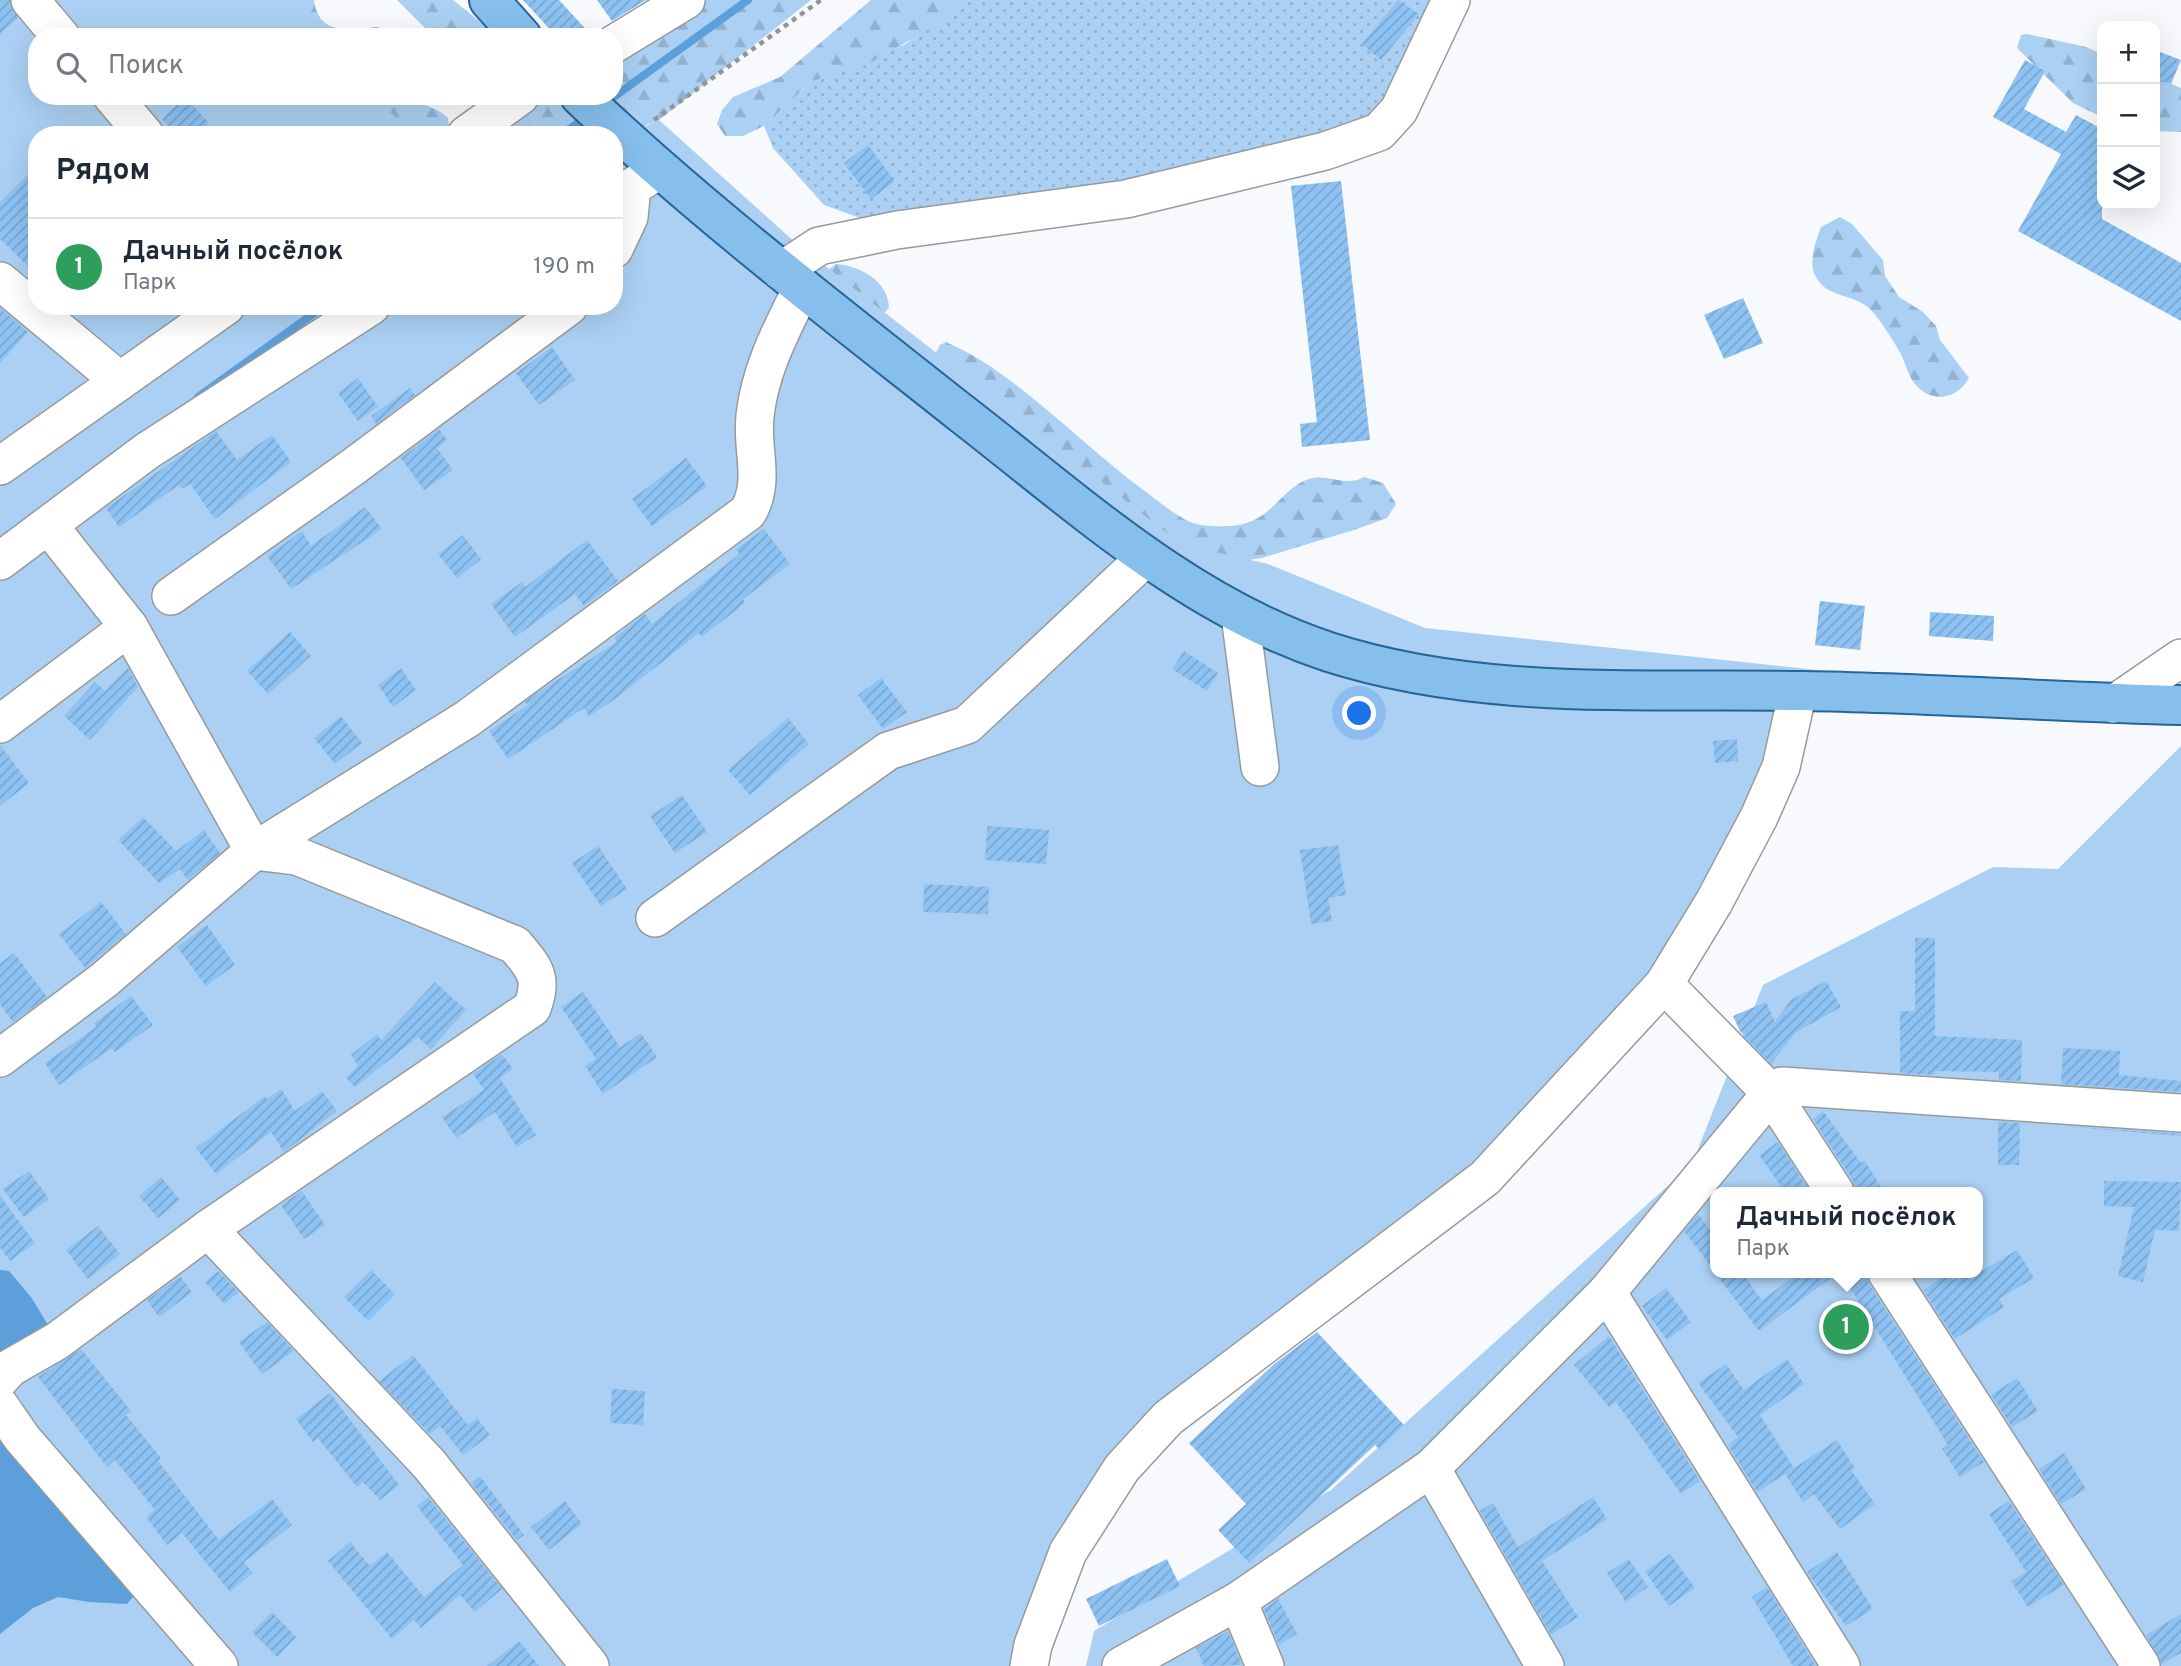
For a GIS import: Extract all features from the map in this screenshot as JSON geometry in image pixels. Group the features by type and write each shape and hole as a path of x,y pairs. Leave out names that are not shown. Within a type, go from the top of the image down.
{"main road":[{"path":"495,3 516,28"},
{"path":"588,105 606,126"},
{"path":"623,143 1146,557 1240,615 1329,652 1441,679 1633,692 1798,691 1986,695 2114,704 2181,705"}],"street":[{"path":"30,0 53,28"},
{"path":"623,38 686,0"},
{"path":"0,1058 104,980 254,852 467,719 748,512 757,497 755,416 769,354 792,279 819,246 897,230 1126,199 1325,151 1379,132 1399,110 1451,0"},
{"path":"120,105 137,126"},
{"path":"478,126 508,105"},
{"path":"623,230 629,217 632,187 659,170"},
{"path":"0,281 28,304"},
{"path":"41,315 120,381"},
{"path":"0,466 213,315"},
{"path":"0,561 147,451 356,315"},
{"path":"171,596 353,467 557,315"},
{"path":"49,526 129,627 254,852"},
{"path":"655,918 888,751 968,725 1146,557"},
{"path":"1240,615 1260,767"},
{"path":"0,724 129,627"},
{"path":"2114,704 2181,658"},
{"path":"1030,1666 1033,1645 1068,1552 1122,1468 1168,1419 1485,1178 1664,984 1714,902 1759,817 1781,767 1798,691"},
{"path":"0,1379 24,1359 57,1341 208,1229 531,1008 537,994 536,971 514,945 297,856 254,852"},
{"path":"1664,984 1771,1093 1832,1187"},
{"path":"1121,1666 1238,1601 1432,1468 1607,1292 1771,1093 1782,1086 2181,1113"},
{"path":"208,1229 429,1464 590,1666"},
{"path":"1890,1278 2141,1666"},
{"path":"1607,1292 1841,1666"},
{"path":"0,1406 22,1438 219,1666"},
{"path":"1432,1468 1545,1666"},
{"path":"1238,1601 1265,1666"}],"path":[{"path":"623,134 821,0"}],"green space":[{"path":"0,0 282,0 309,28 28,28 28,105 384,105 403,126 28,126 28,315 623,315 623,190 659,170 644,127 659,120 797,244 1181,544 1268,564 1425,628 1845,673 1798,691 1714,902 1489,1174 1122,1468 1029,1666 0,1666"},
{"path":"235,0 314,0 322,20 337,28 265,28"},
{"path":"397,0 453,0 488,28 425,28"},
{"path":"686,0 811,0 659,120 644,126 659,170 623,204 623,126 480,126 510,105 623,105 623,38"},
{"path":"871,0 970,0 937,25 868,64 812,81 764,126 743,136 725,136 717,124 722,110 733,97 780,77"},
{"path":"970,0 1443,0 1375,129 1164,189 888,228 824,205 773,148 764,126 812,81 904,45"},
{"path":"2021,35 2086,47 2097,52 2097,115 2073,103 2017,48"},
{"path":"2160,79 2181,88 2181,132 2160,131"},
{"path":"282,105 425,105 448,118 449,126 360,126"},
{"path":"1840,217 1852,224 1883,260 1885,276 1899,297 1923,312 1936,326 1940,340 1969,378 1957,392 1941,397 1933,396 1917,386 1900,352 1871,310 1856,300 1832,292 1819,282 1812,262 1817,238 1821,227"},
{"path":"836,264 863,272 884,290 889,308 879,318 824,273"},
{"path":"946,342 997,371 1022,389 1119,471 1165,507 1190,522 1214,526 1243,524 1266,513 1292,488 1313,478 1351,481 1364,477 1383,483 1396,504 1387,518 1357,529 1262,558 1202,567 933,358 940,345"},
{"path":"2181,746 2181,1666 1086,1666 1094,1631 1331,1490 1692,1164 1763,985 1993,867 2058,869"}],"water":[{"path":"0,1270 9,1271 31,1297 51,1330 0,1369"},
{"path":"0,1433 141,1587 127,1604 58,1597 33,1608 0,1634"}],"building":[{"path":"0,0 10,0 18,18 0,34"},
{"path":"523,0 559,0 585,28 549,28"},
{"path":"597,0 646,0 612,21"},
{"path":"1398,0 1419,14 1381,60 1362,44"},
{"path":"2160,52 2181,60 2171,84 2160,80"},
{"path":"2025,60 2045,71 2024,109 2066,132 2076,115 2097,126 2097,210 2102,210 2102,219 2181,263 2181,321 2018,231 2061,154 1993,117"},
{"path":"177,105 192,105 209,123 206,126 169,126 162,119"},
{"path":"868,145 895,181 871,199 844,163"},
{"path":"28,174 28,266 0,239 0,202"},
{"path":"1341,181 1370,440 1302,447 1300,424 1317,422 1291,186"},
{"path":"1743,298 1763,343 1724,359 1704,315"},
{"path":"0,308 28,332 0,363"},
{"path":"552,347 575,380 539,405 516,373"},
{"path":"358,378 378,407 358,421 338,393"},
{"path":"410,388 415,395 376,424 371,416"},
{"path":"439,429 447,440 437,448 453,470 424,490 401,458"},
{"path":"216,431 237,460 272,435 291,462 215,519 190,484 182,489 179,485 119,527 106,508"},
{"path":"686,458 707,486 652,526 632,499"},
{"path":"365,507 382,529 291,589 267,556 302,531 311,546"},
{"path":"764,529 790,564 743,599 745,603 702,637 699,633 614,700 589,716 584,708 508,759 489,731 528,705 525,702 537,693 617,642 614,638 645,614 652,624 739,554 736,549"},
{"path":"463,535 481,559 457,578 438,554"},
{"path":"587,540 618,581 584,606 575,594 515,637 491,604 522,582 525,587"},
{"path":"1820,601 1865,606 1860,650 1815,645"},
{"path":"1930,612 1994,616 1993,641 1929,636"},
{"path":"290,632 311,656 268,694 247,671"},
{"path":"1184,651 1218,673 1207,691 1172,669"},
{"path":"128,668 138,687 90,740 64,716 95,682 105,691"},
{"path":"401,668 416,690 393,707 378,685"},
{"path":"881,678 907,712 883,729 858,695"},
{"path":"341,716 362,743 335,764 314,738"},
{"path":"788,718 809,744 750,795 728,770"},
{"path":"1737,739 1738,761 1715,763 1713,741"},
{"path":"0,745 29,783 0,806"},
{"path":"682,795 707,832 675,853 650,816"},
{"path":"143,817 176,851 204,830 220,853 188,880 180,869 159,883 118,840"},
{"path":"987,826 1049,830 1046,864 985,860"},
{"path":"1338,845 1346,895 1328,898 1332,921 1311,924 1300,850"},
{"path":"598,846 627,889 601,906 572,863"},
{"path":"924,884 989,887 988,914 923,912"},
{"path":"101,902 126,934 85,968 59,934"},
{"path":"207,925 235,965 206,986 177,947"},
{"path":"1915,938 1935,938 1935,1036 2022,1040 2021,1081 1999,1080 1999,1072 1935,1071 1935,1075 1900,1073 1900,1011 1915,1011"},
{"path":"14,953 47,997 13,1022 0,1004 0,963"},
{"path":"1826,981 1841,1007 1796,1032 1771,1064 1740,1031 1733,1016 1766,1002 1775,1022 1791,1000"},
{"path":"435,982 466,1010 431,1049 418,1037 355,1087 346,1078 358,1065 351,1055 377,1034 381,1040"},
{"path":"583,992 620,1047 641,1033 657,1057 603,1094 585,1066 596,1059 561,1007"},
{"path":"131,996 153,1025 115,1052 112,1048 59,1085 45,1063 96,1027 94,1023"},
{"path":"2063,1048 2120,1051 2119,1075 2181,1081 2181,1092 2061,1084"},
{"path":"502,1054 513,1069 500,1078 536,1135 517,1147 495,1112 456,1138 442,1117 484,1090 473,1074"},
{"path":"281,1089 295,1111 322,1091 337,1111 284,1152 271,1132 216,1174 196,1148 265,1096 267,1099"},
{"path":"1823,1111 1861,1163 1865,1161 1881,1187 1855,1187 1813,1119"},
{"path":"1998,1122 2020,1123 2019,1165 1998,1165"},
{"path":"2061,1126 2181,1134 2181,1136"},
{"path":"1778,1142 1807,1187 1781,1187 1759,1155"},
{"path":"29,1171 49,1199 24,1217 3,1189"},
{"path":"161,1177 180,1200 158,1218 139,1196"},
{"path":"2104,1181 2181,1182 2179,1231 2155,1230 2143,1282 2118,1276 2134,1207 2104,1206"},
{"path":"302,1191 325,1225 304,1239 281,1205"},
{"path":"0,1196 35,1243 10,1261 0,1247"},
{"path":"1698,1214 1710,1230 1710,1265 1684,1231"},
{"path":"98,1226 120,1254 88,1279 66,1250"},
{"path":"2017,1250 2034,1278 1999,1299 2004,1307 1955,1339 1923,1290 1941,1278 1983,1278 1983,1270"},
{"path":"371,1270 395,1294 368,1321 344,1297"},
{"path":"218,1271 239,1292 224,1304 205,1282"},
{"path":"180,1276 192,1292 159,1317 147,1300"},
{"path":"1719,1278 1746,1278 1762,1300 1792,1278 1831,1278 1759,1331"},
{"path":"1844,1278 1867,1278 1984,1462 1960,1477 1942,1449 1948,1445"},
{"path":"1666,1288 1691,1322 1667,1340 1642,1306"},
{"path":"267,1322 294,1351 262,1374 239,1342"},
{"path":"1317,1332 1404,1425 1379,1449 1375,1445 1249,1563 1218,1530 1246,1504 1189,1443 1273,1365"},
{"path":"1609,1336 1700,1481 1681,1494 1616,1402 1609,1407 1574,1365"},
{"path":"81,1349 131,1411 126,1415 161,1458 158,1461 219,1540 272,1499 292,1525 244,1562 253,1573 230,1592 182,1533 167,1545 146,1517 155,1510 115,1460 107,1467 38,1377"},
{"path":"413,1355 468,1425 477,1418 490,1435 463,1455 440,1426 430,1434 379,1381"},
{"path":"1787,1359 1804,1384 1760,1415 1794,1468 1837,1440 1855,1468 1851,1470 1875,1504 1840,1529 1814,1494 1803,1502 1785,1474 1757,1492 1728,1445 1738,1437 1698,1383 1726,1364 1744,1390"},
{"path":"2017,1378 2038,1411 2012,1427 1991,1395"},
{"path":"612,1389 645,1391 643,1425 610,1423"},
{"path":"330,1393 399,1485 380,1500 363,1482 357,1487 318,1438 313,1442 296,1419"},
{"path":"2064,1453 2086,1489 2061,1504 2039,1469"},
{"path":"480,1476 524,1535 517,1540 471,1483"},
{"path":"428,1497 502,1589 475,1612 460,1595 421,1628 414,1620 392,1639 328,1561 350,1542 370,1566 387,1552 424,1597 463,1565 417,1506"},
{"path":"1593,1497 1607,1519 1542,1561 1578,1617 1551,1635 1480,1511 1493,1503 1518,1547"},
{"path":"565,1501 582,1524 549,1550 531,1527"},
{"path":"2009,1501 2064,1585 2028,1607 2011,1581 2026,1572 1989,1514"},
{"path":"1837,1552 1873,1609 1846,1626 1807,1572"},
{"path":"1670,1554 1695,1588 1669,1606 1645,1571"},
{"path":"1167,1559 1180,1586 1099,1626 1086,1599"},
{"path":"1629,1559 1648,1587 1626,1602 1607,1573"},
{"path":"1767,1587 1816,1666 1793,1666 1752,1597"},
{"path":"1278,1599 1297,1634 1279,1645 1264,1609"},
{"path":"272,1612 296,1637 277,1657 252,1632"},
{"path":"2181,1614 2181,1653 2162,1664 2146,1635"},
{"path":"1228,1631 1242,1665 1204,1666 1196,1648"},
{"path":"519,1641 539,1666 487,1666"}],"waterway":[{"path":"623,90 748,0"},
{"path":"574,126 587,116"},
{"path":"198,397 312,315"}],"place":[{"name":"Дачный посёлок","path":"1846,1327"}]}
